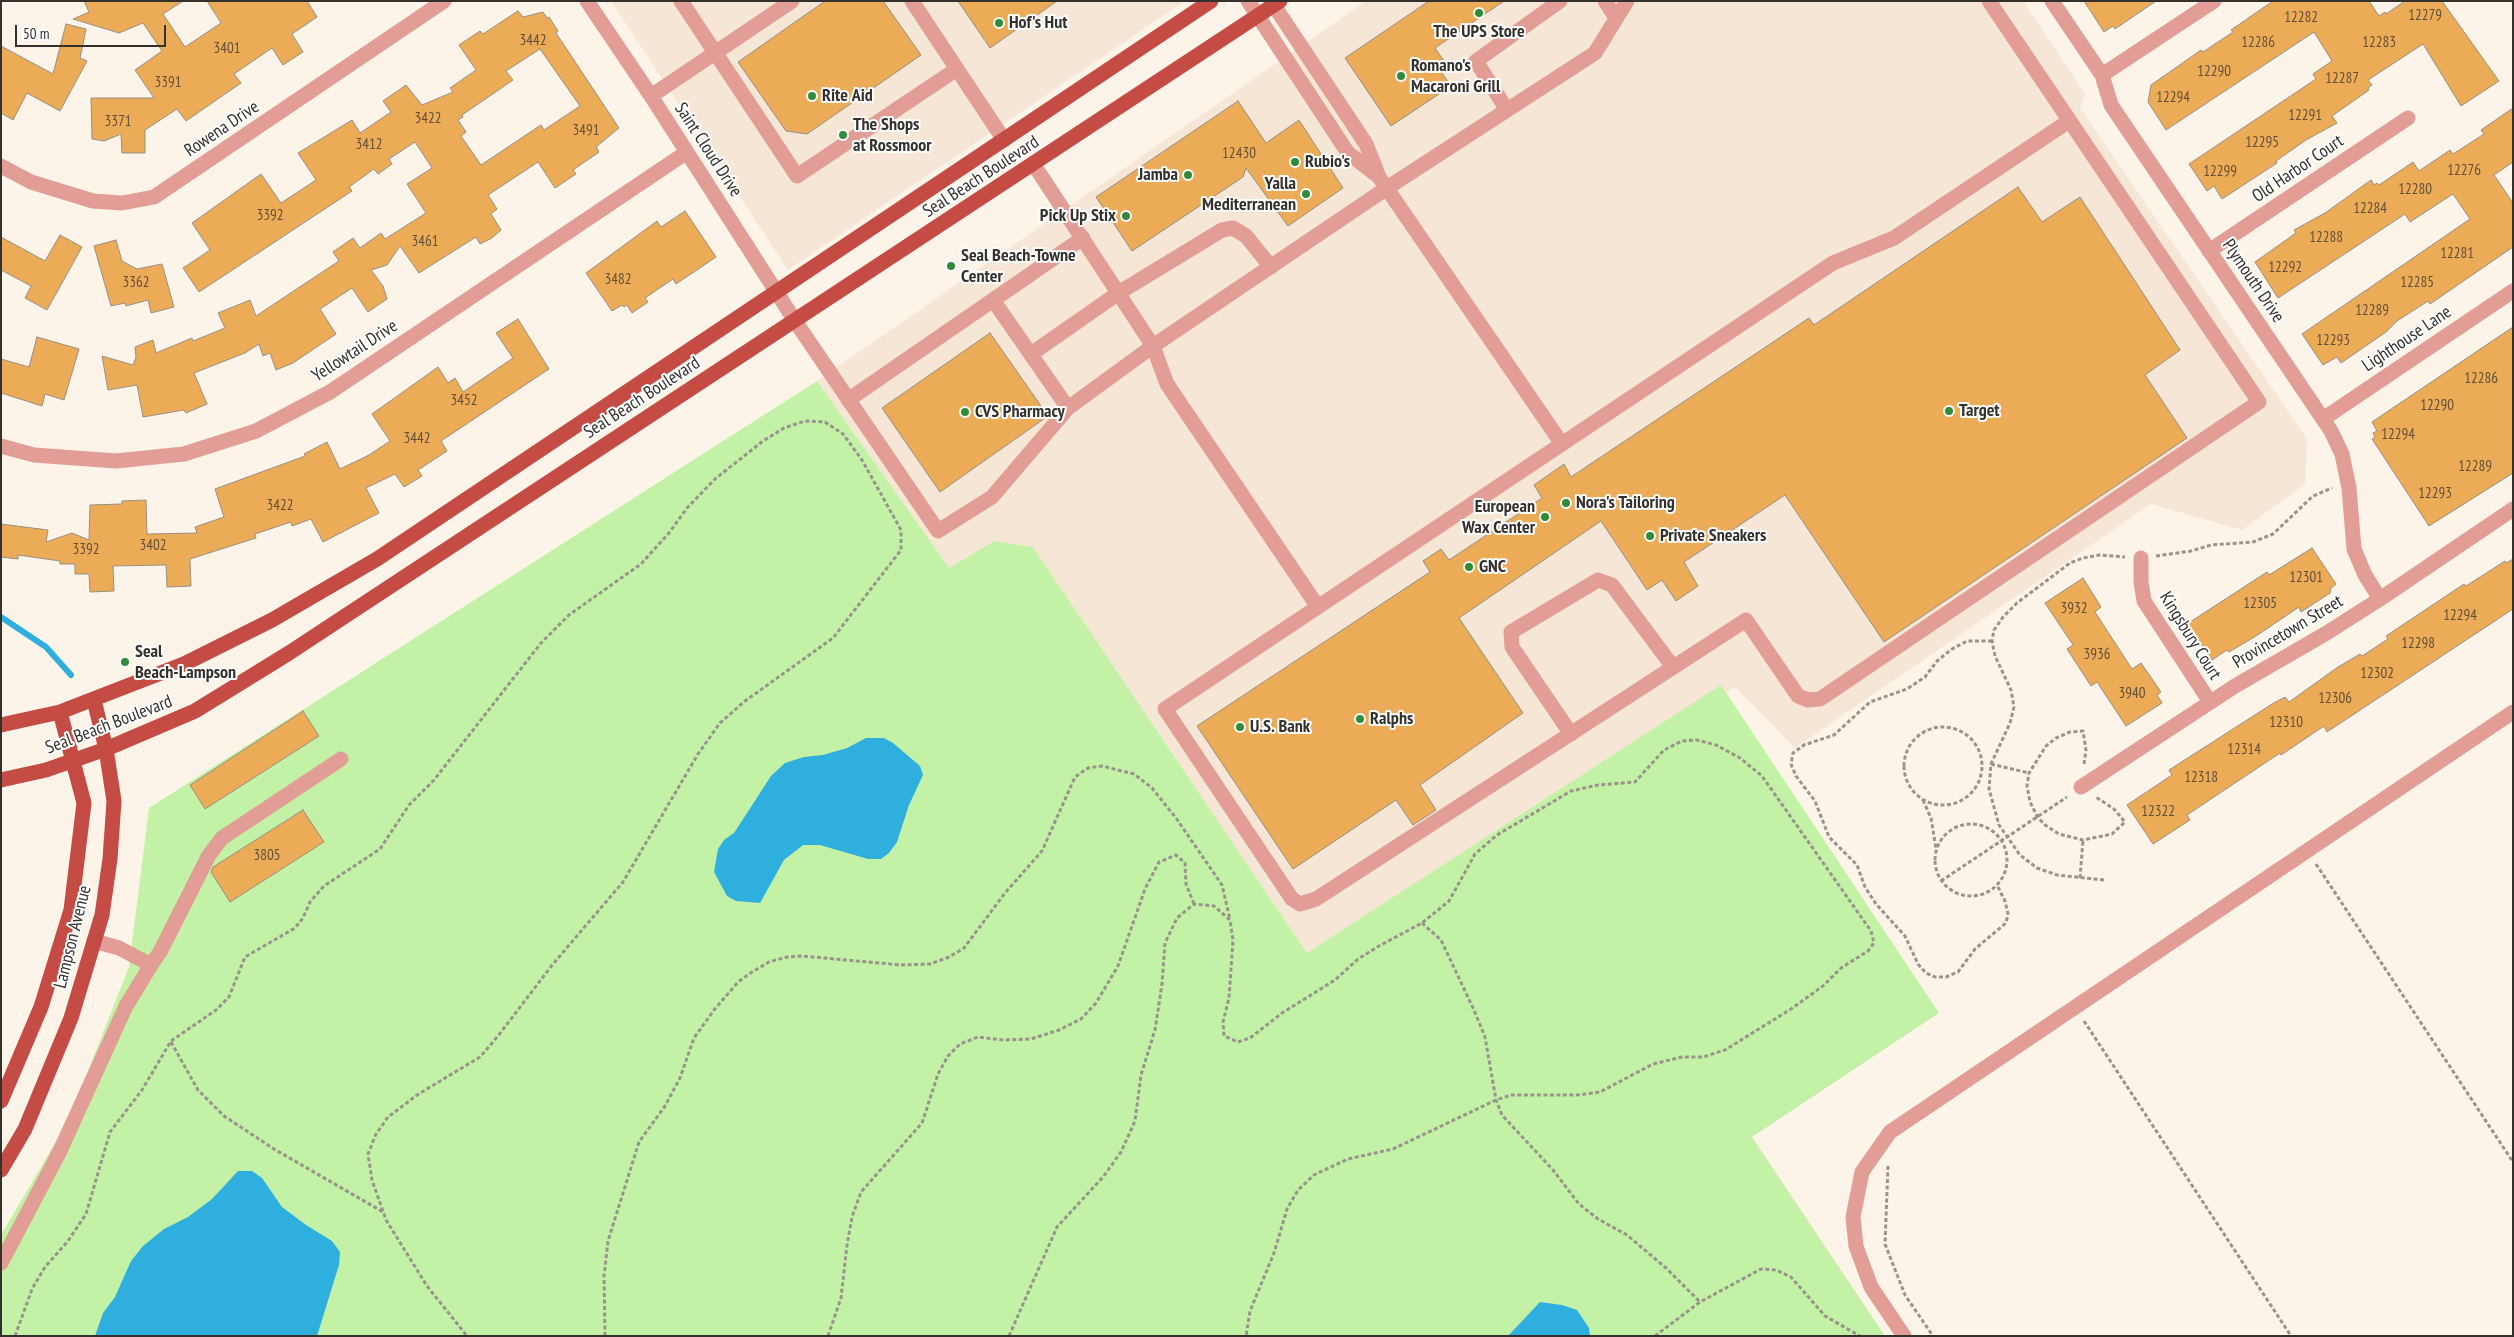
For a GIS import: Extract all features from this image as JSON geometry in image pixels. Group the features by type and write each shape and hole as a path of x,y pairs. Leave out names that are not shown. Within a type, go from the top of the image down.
{"main road":[{"name":"Seal Beach Boulevard","path":"1,725 60,712 184,664 272,620 377,560 1211,1"},
{"name":"Seal Beach Boulevard","path":"1,780 46,770 106,749 195,711 289,653 1034,165 1275,3"},
{"name":"Lampson Avenue","path":"1,1170 24,1129 71,1018 102,916 110,859 114,801 106,749 94,700"},
{"name":"Lampson Avenue","path":"1,1101 41,1007 71,910 84,804 60,712"}],"street":[{"name":"Rowena Drive","path":"1,166 31,182 93,201 122,203 154,198 444,1"},
{"name":"Saint Cloud Drive","path":"587,1 778,291 795,321 938,531 992,496 1068,408"},
{"path":"681,1 797,176 956,69"},
{"path":"651,96 792,1"},
{"path":"912,1 1004,140"},
{"path":"1248,1 1348,154 1383,182"},
{"path":"1506,110 1476,60 1560,1"},
{"path":"1605,1 1616,18"},
{"path":"993,300 1068,408 1153,346 1271,267 1383,182 1506,110 1595,52 1627,1"},
{"path":"1989,1 2259,402 1820,699 1808,700 1798,696 1746,620 1316,899 1300,904 1292,899 1165,710 1833,263 1894,238 2069,121"},
{"name":"Plymouth Drive","path":"2052,1 2102,75 2111,105 2323,419 2342,454 2349,488 2354,549 2365,575 2380,599"},
{"path":"2102,75 2214,1"},
{"path":"1275,3 1366,144 1383,182 1562,444"},
{"name":"Old Harbor Court","path":"2209,251 2408,118"},
{"name":"Yellowtail Drive","path":"1,446 34,455 116,461 184,454 256,431 330,392 686,152"},
{"path":"1034,165 1120,292 1153,346 1167,384 1318,607"},
{"path":"1030,354 1120,292 1222,230 1233,228 1246,236 1271,267"},
{"path":"848,400 1083,238"},
{"name":"Lighthouse Lane","path":"2323,419 2513,291"},
{"name":"Provincetown Street","path":"2081,787 2210,702 2380,599 2513,509"},
{"name":"Kingsbury Court","path":"2141,558 2141,582 2144,601 2210,702"},
{"path":"1571,734 1512,647 1510,632 1598,580 1612,585 1673,667"},
{"path":"1904,1336 1871,1287 1856,1246 1853,1217 1862,1172 1890,1132 2513,712"},
{"path":"1,1263 60,1151 126,1006 160,952 209,855 222,838 341,759"},
{"path":"94,940 119,948 151,966"}],"path":[{"path":"15,1336 32,1289 45,1267 68,1241 86,1214 110,1132 142,1090 171,1041 216,1010 229,997 245,957 295,928 303,918 310,902 324,886 380,848 409,805 434,780 541,643 569,615 641,564 669,533 687,508 716,479 763,441 784,428 805,421 825,422 843,434 862,460 900,530 902,550 833,638 744,701 720,723 693,762 622,882 553,964 480,1057 417,1094 388,1117 376,1134 368,1154 372,1180 383,1212 427,1286 467,1336"},
{"path":"2104,880 2057,875 2037,868 2020,855 1998,825 1992,808 1989,789 1991,764 2010,724 2014,707 2011,690 1995,656 1992,641 1999,624 2017,602 2070,563 2100,555 2141,558 2191,551 2211,545 2253,542 2273,534 2313,496 2328,488 2349,488"},
{"path":"1992,641 1968,642 1952,649 1937,661 1925,677 1907,689 1870,702 1834,735 1804,746 1793,753 1791,764 1796,776 1815,801 1829,837 1857,865 1865,887 1876,904 1905,936 1918,964 1926,973 1935,977 1946,977 1958,972 1975,949 2006,923 2008,914 2005,901 1996,885"},
{"path":"1922,800 1938,805 1955,804 1973,792 1982,771 1978,749 1964,733 1942,727 1921,733 1907,750 1904,772 1908,783 1922,800 1930,818 1936,851 1935,861 1941,881 1956,894 1966,896 1986,893 1996,885 2005,870 2007,860 2000,840 1985,828 1964,825 1946,834 1936,851"},
{"path":"605,1336 604,1276 608,1241 639,1142 665,1106 680,1078 694,1038 714,1010 738,982 770,962 794,957 930,964 949,957 964,948 1005,893 1042,851 1075,777 1088,768 1102,766 1134,774 1152,788 1182,825 1222,885 1233,940 1228,998 1223,1022 1224,1036 1238,1042 1250,1038 1282,1013 1335,980 1379,946 1422,923 1449,901 1475,854 1497,835 1571,791 1598,784 1635,782 1664,750 1682,741 1697,740 1716,745 1740,758 1762,776 1871,930 1874,944 1868,951 1841,968 1823,986 1791,1009 1725,1050 1703,1057 1682,1057 1653,1064 1600,1092 1578,1095 1511,1095 1496,1100 1393,1149 1348,1159 1314,1175 1298,1190 1288,1209 1274,1254 1250,1311 1246,1336"},
{"path":"1991,764 2029,773"},
{"path":"1982,771 1990,774"},
{"path":"1941,881 2081,787"},
{"path":"2080,878 2083,840"},
{"path":"2307,851 2513,1162"},
{"path":"828,1336 841,1298 852,1217 862,1192 922,1123 938,1074 948,1056 960,1044 978,1037 1004,1040 1031,1039 1059,1030 1081,1019 1096,1003 1118,966 1145,889 1159,862 1176,855 1185,863 1186,884 1194,904"},
{"path":"1009,1336 1057,1227 1103,1177 1121,1152 1135,1121 1141,1075 1155,1030 1162,984 1165,943 1177,918 1194,904 1214,906 1230,920"},
{"path":"1422,923 1441,940 1474,1010 1484,1037 1496,1100 1502,1115 1553,1170 1579,1204 1598,1219 1626,1235 1666,1268 1700,1302"},
{"path":"2076,1008 2291,1336"},
{"path":"171,1041 198,1090 224,1116 274,1149 383,1212"},
{"path":"1890,1132 1885,1244 1905,1295 1933,1336"},
{"path":"1655,1336 1700,1302 1761,1269 1776,1270 1791,1277 1825,1316 1860,1336"}],"shaded area":[{"name":"The Shops at Rossmoor","path":"611,1 1185,1 788,270"},
{"path":"1366,1 2023,1 2085,94 2080,108 2307,439 2305,484 2242,530 2151,504 1795,748 1735,687 1307,953 1033,547 994,541 949,568 817,381"}],"green space":[{"path":"817,381 949,568 994,541 1033,547 1307,953 1721,685 1939,1013 1752,1137 1885,1336 1,1336 1,1235 69,1119 129,967 149,808"}],"water":[{"path":"866,738 884,738 893,743 920,766 923,775 909,805 897,842 889,853 881,859 868,859 820,845 803,845 784,860 760,903 736,901 727,896 714,872 718,849 724,840 734,833 771,776 785,763 847,748"},
{"path":"238,1171 252,1171 262,1178 282,1207 332,1241 340,1252 339,1265 317,1336 95,1336 103,1313 115,1297 131,1261 143,1246 164,1229 188,1217 212,1199"},
{"path":"1540,1302 1562,1305 1577,1310 1589,1328 1590,1336 1508,1336"}],"building":[{"path":"84,1 183,1 163,14 185,47 221,23 207,1 307,1 317,17 292,34 303,52 283,65 272,48 234,74 241,83 186,121 177,109 145,130 145,153 122,153 121,134 104,141 92,139 91,98 154,98 135,70 162,51 143,23 119,33 73,19 89,12"},
{"name":"Rite Aid","path":"825,1 883,1 921,55 807,134 786,131 738,62"},
{"name":"Hof's Hut","path":"958,1 1057,1 990,48"},
{"name":"Romano's Macaroni Grill","path":"1429,1 1504,1 1435,48 1444,61 1437,66 1451,86 1391,126 1345,58"},
{"path":"2084,1 2156,1 2115,29 2113,26 2104,32"},
{"path":"2273,1 2369,1 2379,16 2385,12 2386,14 2405,1 2442,1 2499,81 2461,106 2423,44 2368,80 2372,85 2368,88 2369,90 2332,116 2337,123 2306,140 2276,161 2277,163 2222,199 2214,186 2207,191 2189,164 2316,79 2313,74 2332,61 2314,32 2166,130 2148,102 2151,85 2201,50 2203,52 2233,32 2231,30"},
{"path":"518,11 523,17 543,12 547,18 549,17 558,31 556,33 619,128 596,147 599,152 573,170 576,174 555,188 538,162 488,195 497,209 491,214 501,230 492,238 480,244 476,237 419,273 400,246 387,265 371,270 383,286 387,299 368,312 352,288 320,309 336,334 293,363 276,370 270,353 263,356 259,344 245,353 194,373 207,404 186,413 184,410 143,417 137,385 108,390 102,356 133,365 136,357 135,347 153,340 156,353 192,338 193,341 225,328 218,313 250,300 256,316 339,261 333,252 353,238 360,248 381,233 385,239 426,213 407,184 432,168 415,142 389,159 392,164 378,174 374,169 349,187 352,191 199,292 183,268 210,250 192,223 261,174 281,203 316,180 298,153 352,120 360,133 391,112 383,101 406,85 422,105 453,92 450,88 476,70 459,45 480,31 483,34","holes":["540,49 580,106 544,130 541,125 481,165 461,136 466,132 458,120 463,117 462,115 513,80 506,71"]},
{"path":"66,24 86,29 80,58 87,61 60,111 27,93 13,120 1,113 1,46 53,74"},
{"path":"1238,101 1266,143 1299,120 1343,188 1288,226 1246,168 1243,177 1132,251 1096,197"},
{"path":"2513,108 2513,162 2494,175 2513,203 2513,247 2430,304 2428,301 2397,321 2386,332 2341,363 2337,357 2323,365 2302,334 2470,219 2453,194 2410,222 2405,214 2278,298 2255,262 2296,233 2294,230 2325,213 2371,180 2374,185 2377,183 2379,185 2413,162 2419,171 2450,150 2453,154 2484,134 2481,130"},
{"path":"2018,187 2042,222 2080,197 2180,350 2145,375 2187,438 1884,642 1785,495 1684,562 1698,586 1676,601 1662,580 1647,590 1601,521 1459,618 1523,713 1420,785 1436,810 1413,825 1396,800 1293,869 1197,726 1430,572 1423,561 1441,549 1449,560 1542,498 1534,485 1564,464 1571,477 1809,318 1814,325"},
{"path":"685,211 716,257 676,284 673,279 645,298 648,302 632,313 627,305 624,307 622,305 612,311 586,273 657,221 661,227"},
{"path":"60,235 82,247 47,310 25,298 31,286 1,270 1,237 45,261"},
{"path":"116,240 122,261 137,269 162,264 174,307 151,313 148,300 126,306 125,303 111,306 94,246"},
{"path":"518,319 549,369 441,441 447,451 418,470 422,476 404,487 395,474 366,488 379,513 323,542 311,519 292,526 291,522 255,534 256,538 190,559 191,586 167,587 166,565 113,566 114,591 90,592 89,574 75,574 75,564 60,564 60,561 18,555 18,559 1,557 1,524 48,530 46,542 72,533 89,540 90,505 122,504 122,501 146,500 147,534 197,533 195,527 224,517 215,489 305,456 304,454 327,442 340,469 369,455 390,441 372,414 438,367 448,383 455,378 463,392 513,358 496,333"},
{"path":"2513,327 2513,473 2429,526 2372,439 2375,437 2373,433 2377,431 2372,422"},
{"name":"CVS Pharmacy","path":"990,333 1048,416 940,492 882,408"},
{"path":"37,337 79,349 64,400 45,394 42,406 1,393 1,359 29,367"},
{"path":"2312,548 2336,584 2331,588 2330,593 2301,612 2299,607 2256,636 2229,652 2227,650 2212,660 2187,624 2267,572 2269,575"},
{"path":"2513,559 2513,609 2327,732 2324,726 2281,755 2280,753 2187,815 2190,820 2153,844 2127,805 2172,775 2169,770 2272,704 2285,697 2289,702 2338,667 2360,654 2362,656 2388,639 2386,636 2464,584 2466,586 2505,561 2506,563"},
{"path":"2083,578 2101,607 2095,612 2132,669 2141,663 2161,692 2157,695 2162,703 2126,726 2097,682 2091,686 2067,649 2073,645 2045,603"},
{"path":"303,711 319,736 205,809 190,785"},
{"path":"303,810 324,842 230,902 211,872 213,867"}],"waterway":[{"path":"1,617 46,647 71,675"}],"place":[{"name":"The UPS Store","path":"1479,13"},
{"name":"Hof's Hut","path":"999,23"},
{"name":"Romano's Macaroni Grill","path":"1401,76"},
{"name":"Rite Aid","path":"812,96"},
{"name":"The Shops at Rossmoor","path":"843,135"},
{"name":"Rubio's","path":"1295,162"},
{"name":"Jamba","path":"1188,175"},
{"name":"Yalla Mediterranean","path":"1306,194"},
{"name":"Pick Up Stix","path":"1126,216"},
{"name":"Seal Beach-Towne Center","path":"951,266"},
{"name":"Target","path":"1949,411"},
{"name":"CVS Pharmacy","path":"965,412"},
{"name":"Nora's Tailoring","path":"1566,503"},
{"name":"European Wax Center","path":"1545,517"},
{"name":"Private Sneakers","path":"1650,536"},
{"name":"GNC","path":"1469,567"},
{"name":"Seal Beach-Lampson","path":"125,662"},
{"name":"Ralphs","path":"1360,719"},
{"name":"U.S. Bank","path":"1240,727"}]}
